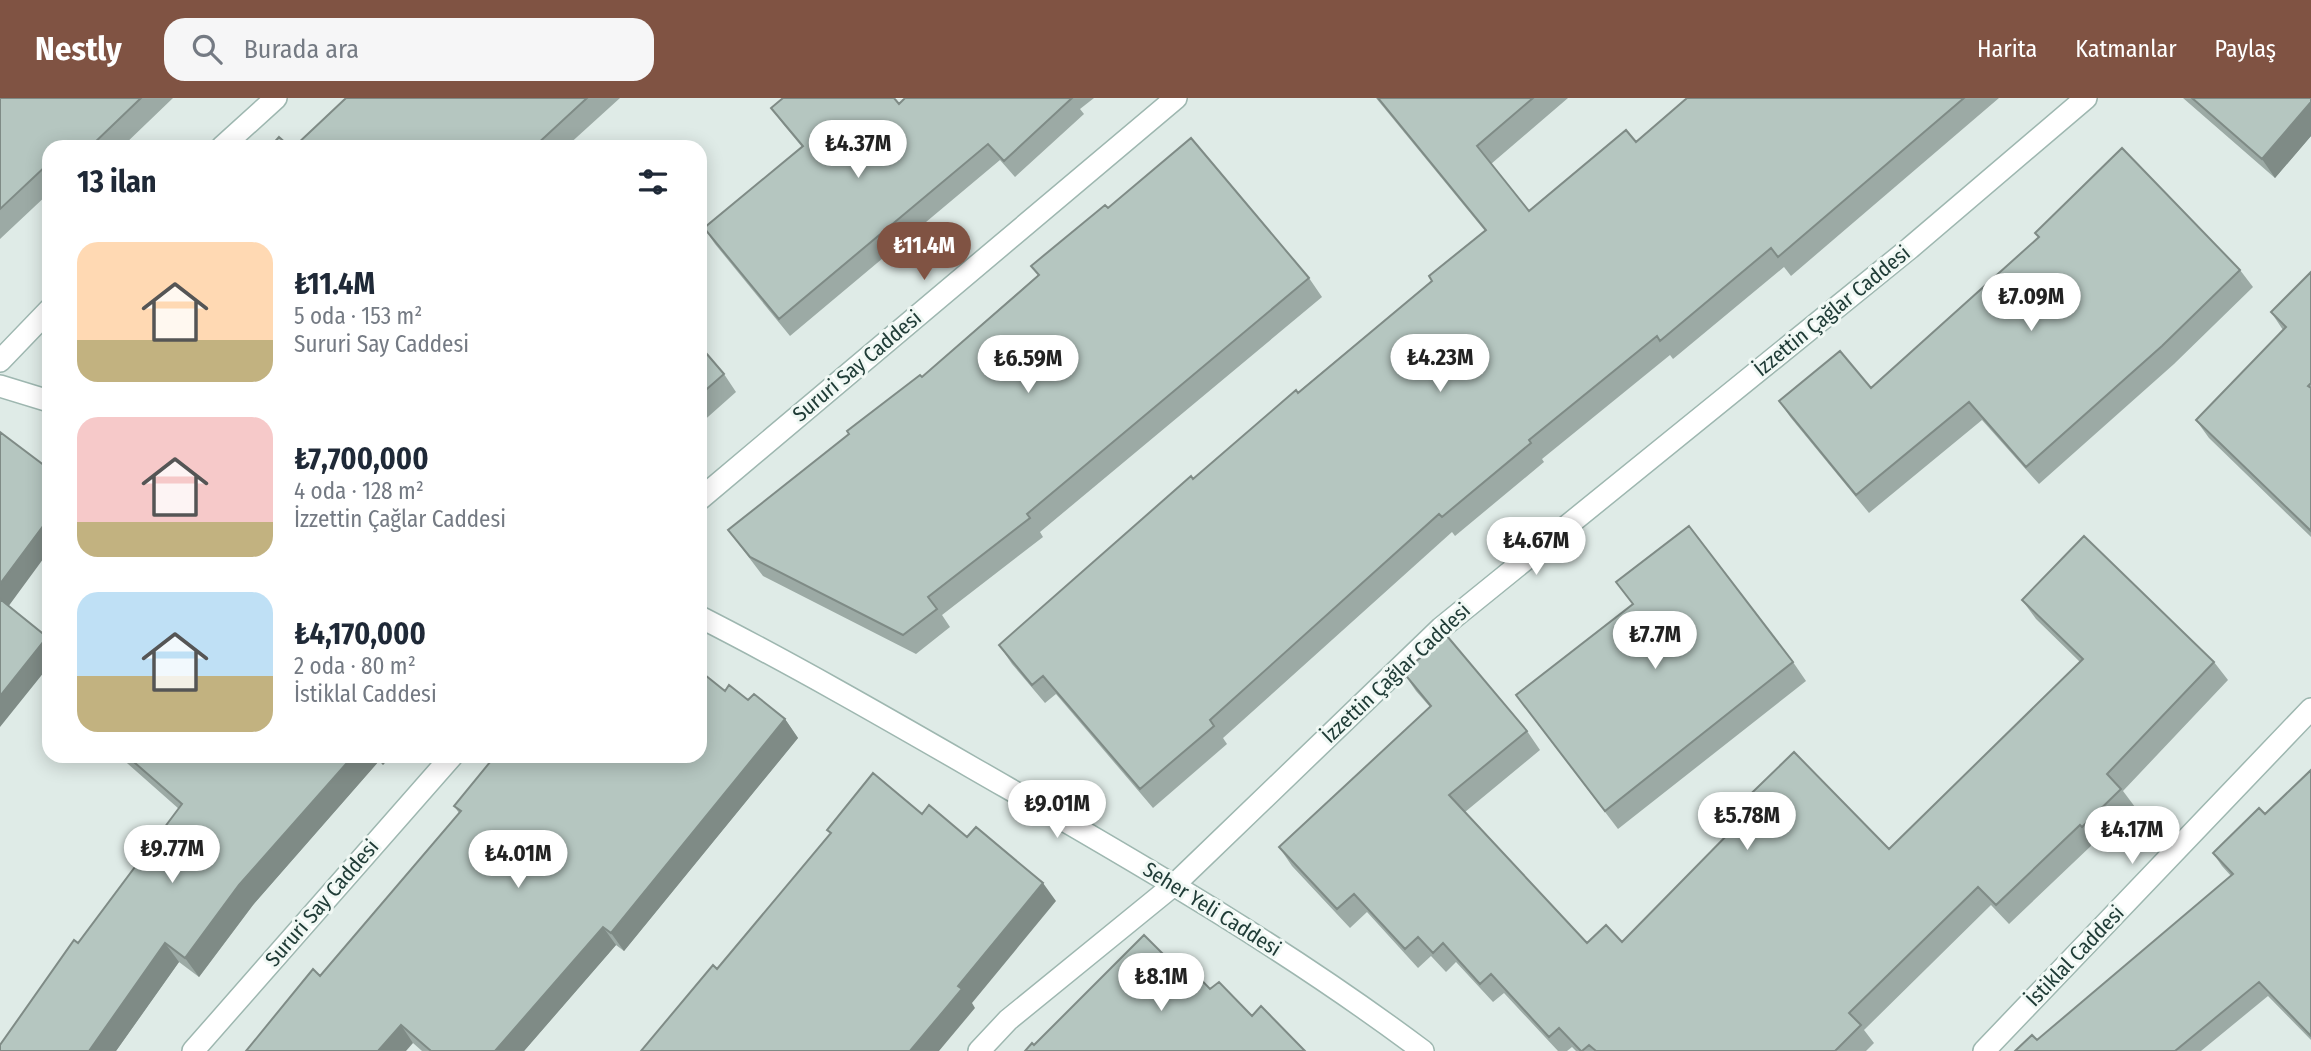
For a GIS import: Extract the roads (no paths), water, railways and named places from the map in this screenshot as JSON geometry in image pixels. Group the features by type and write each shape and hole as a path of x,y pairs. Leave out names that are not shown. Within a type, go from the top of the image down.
{"street":[{"path":"230,140 276,98"},
{"name":"Sururi Say Caddesi","path":"707,493 1176,98"},
{"name":"İzzettin Çağlar Caddesi","path":"979,1051 1008,1020 1175,884 1441,628 1910,248 2087,98"},
{"path":"0,361 42,317"},
{"path":"0,386 42,399"},
{"name":"Seher Yeli Caddesi","path":"707,621 777,656 1175,884 1288,957 1423,1051"},
{"name":"İstiklal Caddesi","path":"1984,1051 2311,709"},
{"name":"Sururi Say Caddesi","path":"193,1051 446,763"}]}
